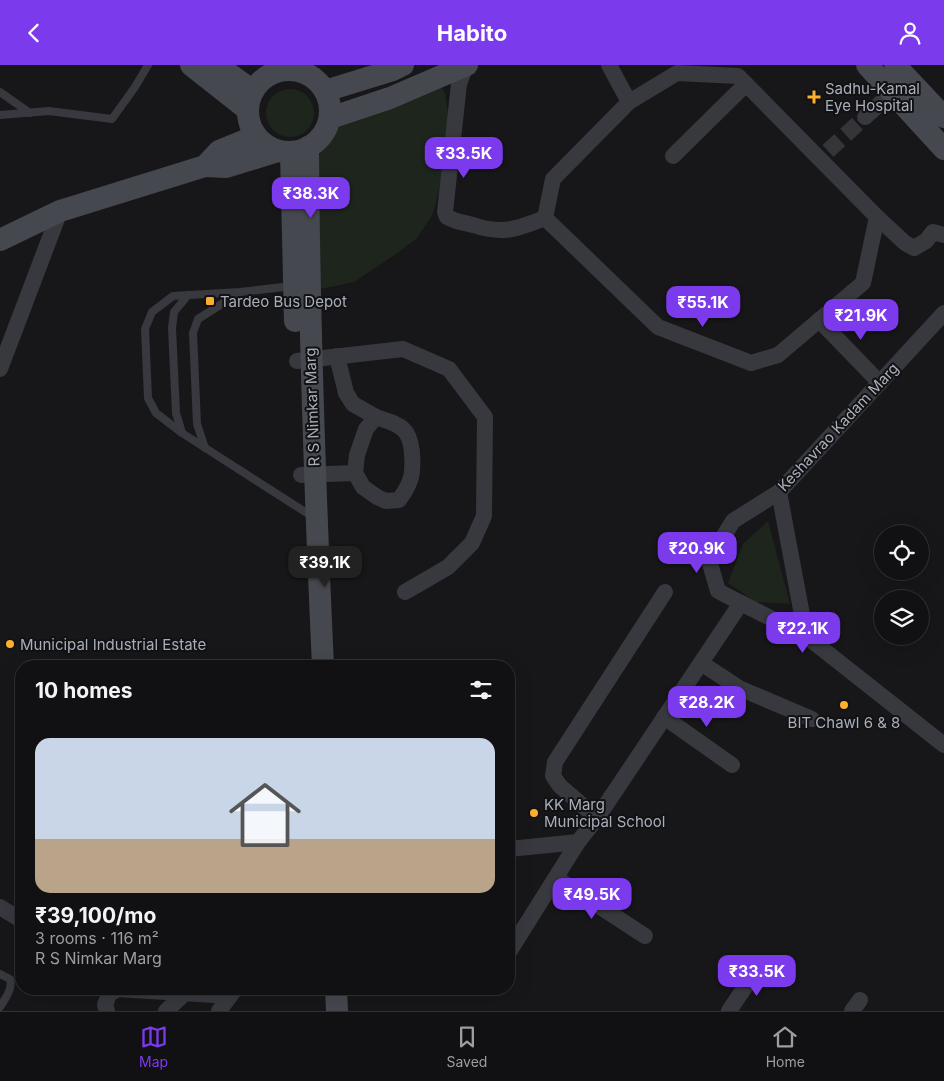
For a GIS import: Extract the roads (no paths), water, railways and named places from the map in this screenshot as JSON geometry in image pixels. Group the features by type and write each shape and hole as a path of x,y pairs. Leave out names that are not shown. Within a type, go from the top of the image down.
{"main road":[{"path":"191,65 251,100"},
{"path":"217,65 251,100"},
{"path":"330,118 403,93 467,65"},
{"path":"866,65 944,149"},
{"path":"895,65 944,117"},
{"path":"0,240 60,211 205,166 226,167 292,150 316,142 325,131 330,118 329,104 325,91 316,80 291,67 269,75 260,82 251,100 251,125 256,136 266,145 292,150"},
{"path":"325,91 396,67"},
{"path":"205,166 219,151 256,136"},
{"name":"R S Nimkar Marg","path":"292,150 304,360 309,515 310,660"},
{"name":"R S Nimkar Marg","path":"309,515 322,660"},
{"path":"324,995 325,1011"},
{"path":"336,995 337,1011"}],"street":[{"path":"467,65 459,84 445,212 447,217 459,223 497,231 517,229 545,218"},
{"path":"609,65 629,102"},
{"path":"396,67 403,93"},
{"path":"545,218 553,179 629,102 677,73 738,76 824,155 877,217 905,243 914,248 926,241 932,232 944,235"},
{"path":"673,156 746,84"},
{"path":"865,117 893,92"},
{"path":"0,369 60,211"},
{"path":"545,218 658,327 751,363 778,355 863,283 877,217"},
{"name":"Keshavrao Kadam Marg","path":"944,313 779,492 733,521 709,560 718,591 806,636 944,745"},
{"path":"819,320 880,383"},
{"path":"304,360 403,349 448,369 485,417 484,516 472,543 448,567 405,592"},
{"path":"337,357 346,393 353,404 405,431 411,444 412,473 406,491 399,501 386,501 376,497 363,487 355,473 357,455 366,429 376,417"},
{"path":"308,475 355,473"},
{"path":"779,492 806,636"},
{"path":"597,818 560,785 553,776 555,762 665,592"},
{"path":"515,943 578,842 597,818 741,603"},
{"path":"701,663 739,688 812,719"},
{"path":"664,717 732,765"},
{"path":"515,848 578,842"},
{"path":"556,878 645,936"},
{"path":"0,907 15,916"},
{"path":"729,1011 759,966"},
{"path":"107,1011 105,1005 109,995"},
{"path":"166,1011 183,995"},
{"path":"219,1011 231,995"}],"lane":[{"path":"0,115 50,111 112,119 148,65"},
{"path":"0,92 30,113"},
{"path":"301,285 240,292 173,296 152,312 145,329 148,398 156,413 182,433 309,515"},
{"path":"205,448 196,424 193,333 198,319 240,292"},
{"path":"182,433 176,413 172,328 174,312 188,295"},
{"path":"0,974 10,979 11,983 10,990 0,1007"}],"tunnel":[{"path":"828,151 865,117"}],"place":[{"name":"Sadhu-Kamal Eye Hospital","path":"814,97"},
{"name":"Tardeo Bus Depot","path":"210,301"},
{"name":"Municipal Industrial Estate","path":"10,644"},
{"name":"BIT Chawl 6 & 8","path":"844,705"},
{"name":"KK Marg Municipal School","path":"534,813"}]}
